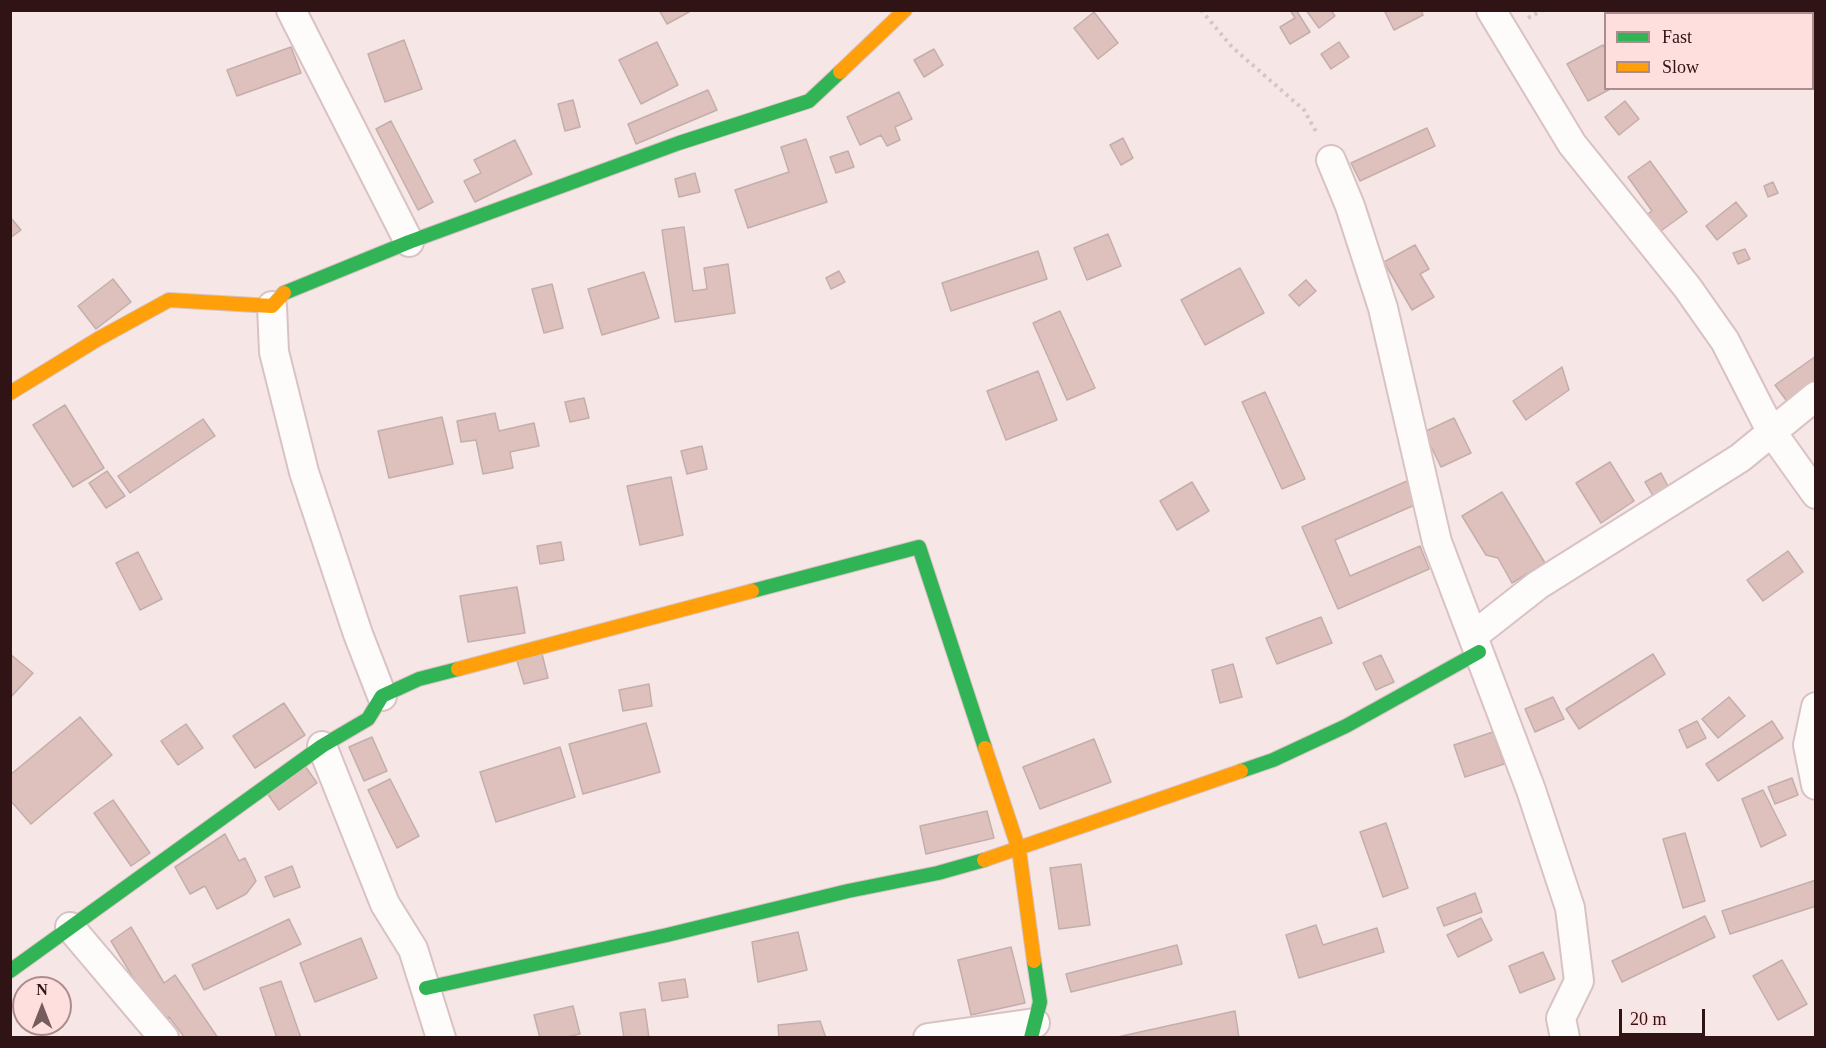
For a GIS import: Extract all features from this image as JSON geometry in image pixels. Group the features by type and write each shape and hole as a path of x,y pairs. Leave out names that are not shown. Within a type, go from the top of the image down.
{"street":[{"path":"291,10 409,242"},
{"path":"382,696 358,634 304,472 274,352 272,306 281,294 331,276 409,242 679,143 809,101 905,10"},
{"path":"1491,10 1572,144 1687,287 1725,340 1772,431 1815,494"},
{"path":"1331,160 1350,206 1383,308 1437,542 1531,790 1570,908 1579,981 1561,1018 1565,1038"},
{"path":"10,393 169,300 272,306"},
{"path":"426,988 667,935 848,891 939,873 1019,850 1273,760 1346,726 1476,644 1538,585 1740,458 1815,396"},
{"path":"10,971 322,746 368,719 382,696 419,679 496,656 919,547 1019,850 1040,1002 1033,1030 928,1038"},
{"path":"1815,707 1808,745 1815,785"},
{"path":"322,746 385,904 413,949 441,1038"},
{"path":"70,927 164,1038"}],"path":[{"path":"1202,10 1232,47 1304,111 1331,160"}],"building":[{"path":"659,10 688,10 689,12 667,24"},
{"path":"1290,10 1296,10 1310,32 1290,44 1280,27 1295,18"},
{"path":"1306,10 1331,10 1335,16 1319,28"},
{"path":"1384,10 1421,10 1423,15 1394,30"},
{"path":"1094,12 1118,43 1098,59 1074,28"},
{"path":"404,40 422,89 385,102 368,54"},
{"path":"657,42 678,85 641,104 619,60"},
{"path":"1339,42 1349,57 1331,69 1321,54"},
{"path":"1603,45 1604,90 1608,90 1588,101 1567,64"},
{"path":"291,47 301,73 237,96 227,70"},
{"path":"934,49 943,65 924,77 914,60"},
{"path":"708,90 717,110 636,144 628,124"},
{"path":"899,92 912,119 895,127 900,140 887,146 881,135 860,145 847,117"},
{"path":"573,100 580,127 565,131 558,104"},
{"path":"1625,101 1639,119 1619,135 1605,117"},
{"path":"391,121 433,202 418,210 376,129"},
{"path":"1427,128 1435,146 1360,181 1351,163"},
{"path":"1123,138 1133,158 1121,165 1110,145"},
{"path":"806,139 827,202 748,228 735,190 789,172 781,147"},
{"path":"515,140 532,174 475,202 464,181 481,173 474,160"},
{"path":"848,151 854,167 836,173 830,157"},
{"path":"1650,161 1687,212 1658,233 1645,216 1652,211 1628,177"},
{"path":"695,173 700,192 679,197 675,179"},
{"path":"1773,182 1778,193 1768,197 1764,186"},
{"path":"1736,202 1747,216 1717,240 1706,226"},
{"path":"10,217 21,230 10,238"},
{"path":"684,227 693,291 707,289 704,268 728,264 735,313 675,322 662,230"},
{"path":"1108,234 1121,266 1087,280 1074,248"},
{"path":"1415,245 1429,269 1420,274 1434,297 1412,310 1384,262"},
{"path":"1745,249 1750,259 1738,264 1733,253"},
{"path":"1038,251 1047,279 951,311 942,283"},
{"path":"1240,268 1264,313 1205,345 1181,300"},
{"path":"839,271 845,282 831,289 826,278"},
{"path":"644,272 659,318 602,335 588,289"},
{"path":"113,279 131,302 96,329 78,306"},
{"path":"1306,280 1316,291 1299,306 1289,295"},
{"path":"552,284 563,328 544,333 532,289"},
{"path":"1060,311 1095,388 1067,400 1033,323"},
{"path":"1816,356 1816,385 1789,404 1775,385"},
{"path":"1562,367 1569,390 1526,420 1513,401"},
{"path":"1038,371 1057,420 1006,440 987,391"},
{"path":"1265,392 1305,479 1282,489 1242,402"},
{"path":"584,398 589,418 570,422 565,402"},
{"path":"65,405 104,468 73,487 33,425"},
{"path":"495,413 499,431 534,423 539,446 510,452 513,468 483,474 476,440 461,442 457,421"},
{"path":"442,417 453,464 389,478 378,431"},
{"path":"1454,418 1471,453 1441,467 1424,432"},
{"path":"203,419 215,436 130,493 118,476"},
{"path":"702,446 707,469 687,474 681,451"},
{"path":"1610,462 1634,501 1601,523 1576,483"},
{"path":"107,471 125,496 106,508 89,483"},
{"path":"1661,473 1669,488 1653,496 1645,482"},
{"path":"671,477 683,535 640,545 627,486"},
{"path":"1407,481 1417,504 1335,540 1350,576 1420,546 1429,569 1338,609 1302,527"},
{"path":"1192,482 1209,511 1177,530 1160,501"},
{"path":"1502,492 1545,563 1512,583 1498,558 1486,555 1462,516"},
{"path":"561,542 564,560 540,564 537,546"},
{"path":"1788,551 1803,572 1763,601 1747,580"},
{"path":"138,552 162,599 140,610 116,563"},
{"path":"517,587 525,633 468,642 460,596"},
{"path":"1321,617 1332,643 1277,664 1266,638"},
{"path":"10,654 33,673 10,698"},
{"path":"542,654 548,678 524,684 517,661"},
{"path":"1653,654 1665,674 1579,729 1566,709"},
{"path":"1381,655 1394,682 1376,690 1363,663"},
{"path":"1233,664 1242,697 1220,703 1212,670"},
{"path":"649,684 652,706 623,711 619,690"},
{"path":"1553,697 1564,719 1535,732 1525,709"},
{"path":"1729,697 1745,716 1718,738 1702,719"},
{"path":"284,703 305,735 255,768 233,736"},
{"path":"80,717 112,755 31,824 10,800 10,775"},
{"path":"1697,721 1706,738 1687,748 1679,730"},
{"path":"1772,721 1783,738 1718,781 1706,764"},
{"path":"646,723 660,772 583,794 569,744"},
{"path":"186,724 203,748 178,765 161,741"},
{"path":"1493,732 1504,764 1465,777 1454,745"},
{"path":"372,737 387,771 364,781 349,747"},
{"path":"1094,739 1111,782 1040,809 1023,767"},
{"path":"560,747 575,797 496,822 480,772"},
{"path":"305,766 317,783 279,810 267,793"},
{"path":"1792,778 1798,795 1775,804 1768,787"},
{"path":"390,779 419,836 397,848 368,790"},
{"path":"1763,790 1786,835 1761,847 1742,799"},
{"path":"113,800 150,853 131,866 94,813"},
{"path":"987,811 994,838 926,854 920,826"},
{"path":"1386,823 1408,888 1383,897 1360,832"},
{"path":"1685,833 1705,901 1683,908 1663,839"},
{"path":"225,834 239,861 245,858 256,881 246,894 217,909 205,886 190,894 175,867"},
{"path":"1081,864 1090,925 1059,929 1050,868"},
{"path":"292,866 300,887 274,897 265,877"},
{"path":"1816,880 1816,906 1730,934 1722,911"},
{"path":"1475,893 1482,912 1444,926 1437,908"},
{"path":"1705,916 1715,937 1622,982 1612,961"},
{"path":"1481,918 1492,940 1458,957 1447,935"},
{"path":"289,919 301,944 204,990 192,965"},
{"path":"1316,925 1323,945 1377,928 1384,952 1299,978 1286,935"},
{"path":"131,927 164,983 175,975 218,1038 185,1038 169,1017 160,1022 111,941"},
{"path":"798,932 807,970 758,982 752,942"},
{"path":"361,938 377,978 315,1002 300,963"},
{"path":"1177,945 1182,964 1071,992 1066,974"},
{"path":"1011,947 1025,1003 971,1015 958,960"},
{"path":"1543,952 1555,979 1520,993 1509,966"},
{"path":"1782,960 1807,1004 1778,1020 1753,976"},
{"path":"685,979 688,997 662,1001 659,983"},
{"path":"281,981 301,1038 277,1038 260,988"},
{"path":"573,1006 580,1034 562,1038 540,1038 534,1015"},
{"path":"645,1009 649,1038 624,1038 620,1013"},
{"path":"1235,1011 1239,1038 1113,1038"},
{"path":"820,1021 826,1038 779,1038 778,1025"}],"traffic: fast":[{"path":"284,293 409,242 679,143 809,101 840,72"},
{"path":"752,591 919,547 985,748"},
{"path":"1241,771 1273,760 1346,726 1479,652"},
{"path":"10,971 322,746 368,719 382,696 419,679 458,669"},
{"path":"426,988 667,935 848,891 938,873 984,860"},
{"path":"1031,1038 1040,1002 1034,961"}],"traffic: slow":[{"path":"840,72 905,10"},
{"path":"10,393 98,339 169,300 272,306 284,293"},
{"path":"458,669 752,591"},
{"path":"985,748 1019,850 1034,961"},
{"path":"984,860 1241,771"}]}
